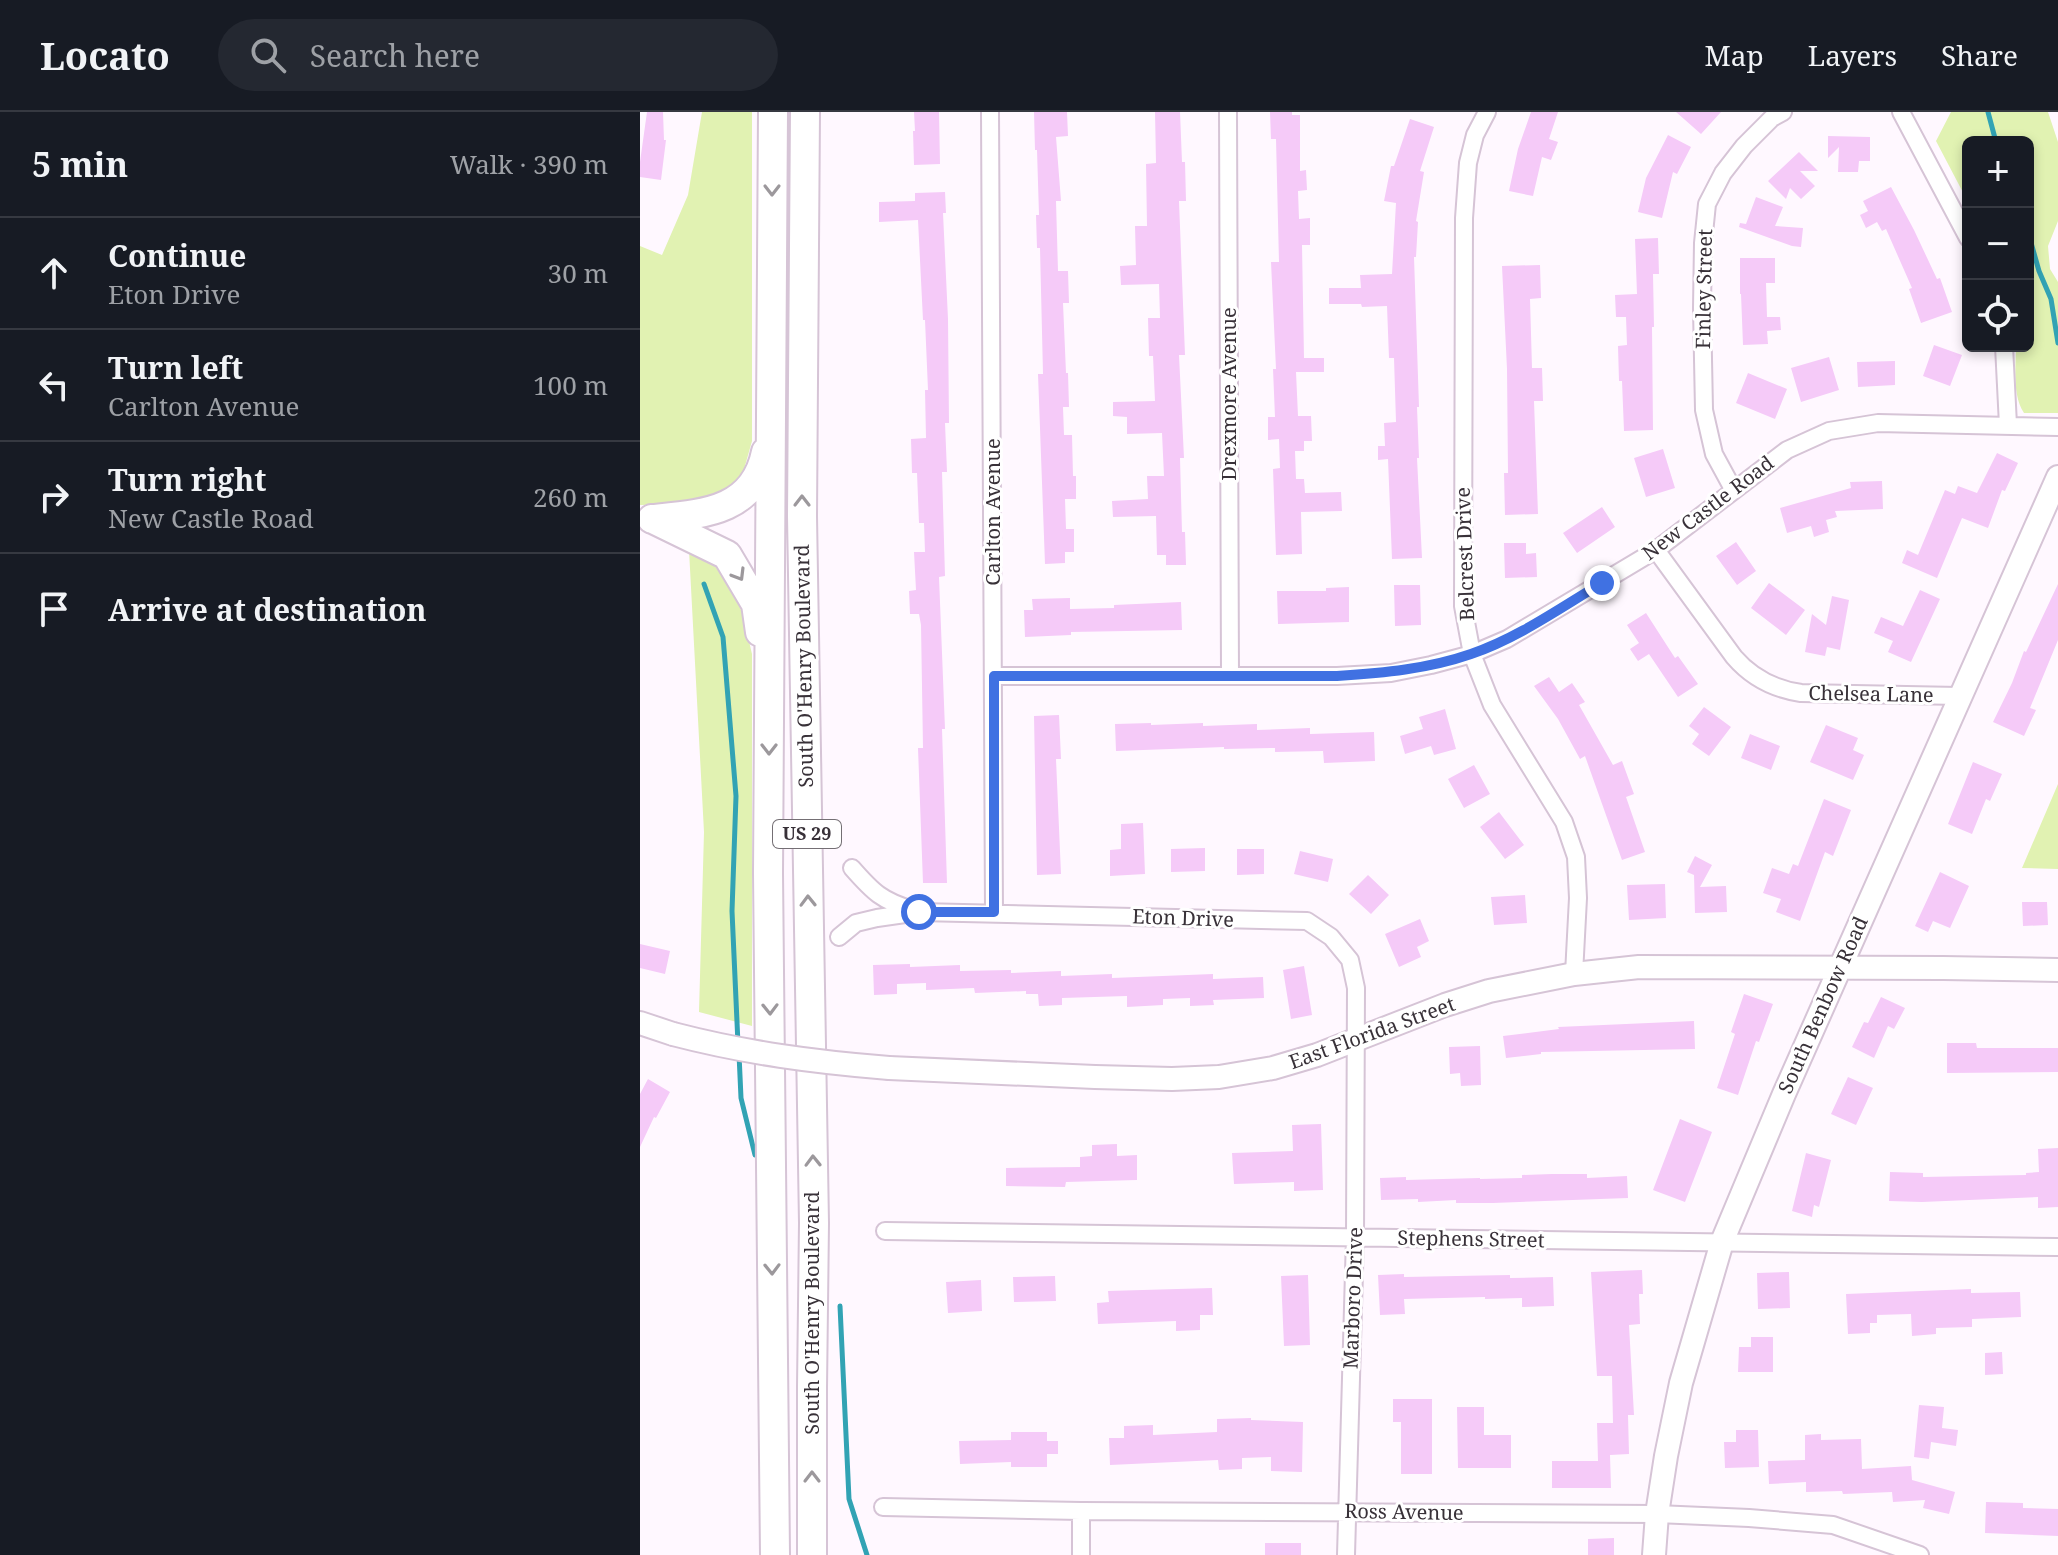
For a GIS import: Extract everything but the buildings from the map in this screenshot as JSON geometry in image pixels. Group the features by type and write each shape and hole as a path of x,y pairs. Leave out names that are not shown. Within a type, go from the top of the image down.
{"highway":[{"name":"South O'Henry Boulevard","path":"773,112 768,873 775,1555"},
{"name":"South O'Henry Boulevard","path":"805,112 802,516 814,1223 812,1555"},
{"path":"647,519 716,510 735,502 754,485 764,462 772,419"},
{"path":"647,519 727,555 756,604 769,698"}],"main road":[{"name":"South Benbow Road","path":"1654,1555 1666,1456 1681,1383 1722,1242 1784,1094 2058,477"},
{"name":"East Florida Street","path":"640,1023 749,1052 840,1064 1172,1079 1219,1077 1273,1068 1489,991 1574,974 1639,967 2058,970"}],"street":[{"name":"Carlton Avenue","path":"990,112 994,912"},
{"name":"Drexmore Avenue","path":"1228,112 1230,675"},
{"name":"Belcrest Drive","path":"1487,112 1475,135 1468,163 1464,218 1463,606 1472,654 1492,705 1564,822 1576,857 1578,898 1574,974"},
{"name":"Finley Street","path":"1733,489 1714,454 1704,410 1702,295 1707,204 1723,173 1744,146 1772,118 1783,112"},
{"path":"1901,112 1962,227"},
{"path":"2004,352 2008,425"},
{"name":"New Castle Road","path":"994,676 1337,676 1391,673 1472,654 1519,632 1656,550 1787,450 1829,431 1878,423 2058,427"},
{"name":"Chelsea Lane","path":"1656,550 1743,668 1765,683 1801,693 1959,696"},
{"name":"Eton Drive","path":"852,868 870,889 890,903 919,912"},
{"name":"Eton Drive","path":"839,937 856,923 919,912 1307,921 1331,937 1350,960 1356,988 1355,1041"},
{"name":"Marboro Drive","path":"1346,1555 1355,1237 1355,1041"},
{"name":"Stephens Street","path":"885,1231 2058,1247"},
{"name":"Ross Avenue","path":"883,1507 1657,1514 1749,1518 1833,1525 1920,1555"},
{"path":"1081,1511 1081,1555"}],"green space":[{"path":"702,112 752,112 752,441 743,473 727,493 704,504 640,505 640,246 662,255 688,195"},
{"path":"1951,112 2048,112 2058,142 2058,221 2048,246 2050,269 2058,282 2058,413 2024,413 2016,389 2016,352 2034,352 2034,136 1962,136 1962,191 1936,141"},
{"path":"689,550 711,563 728,582 739,604 752,654 752,1026 699,1012 704,832"},
{"path":"2058,784 2058,869 2022,868"}],"waterway":[{"path":"1988,112 1994,136"},
{"path":"2034,253 2051,299 2058,343"},
{"path":"704,584 723,637 736,796 732,911 738,1044"},
{"path":"739,1054 741,1098 755,1155"},
{"path":"840,1306 849,1499 867,1555"}],"route":[{"path":"919,912 994,912 994,676 1337,676 1391,673 1472,654 1507,639 1602,583"}]}
